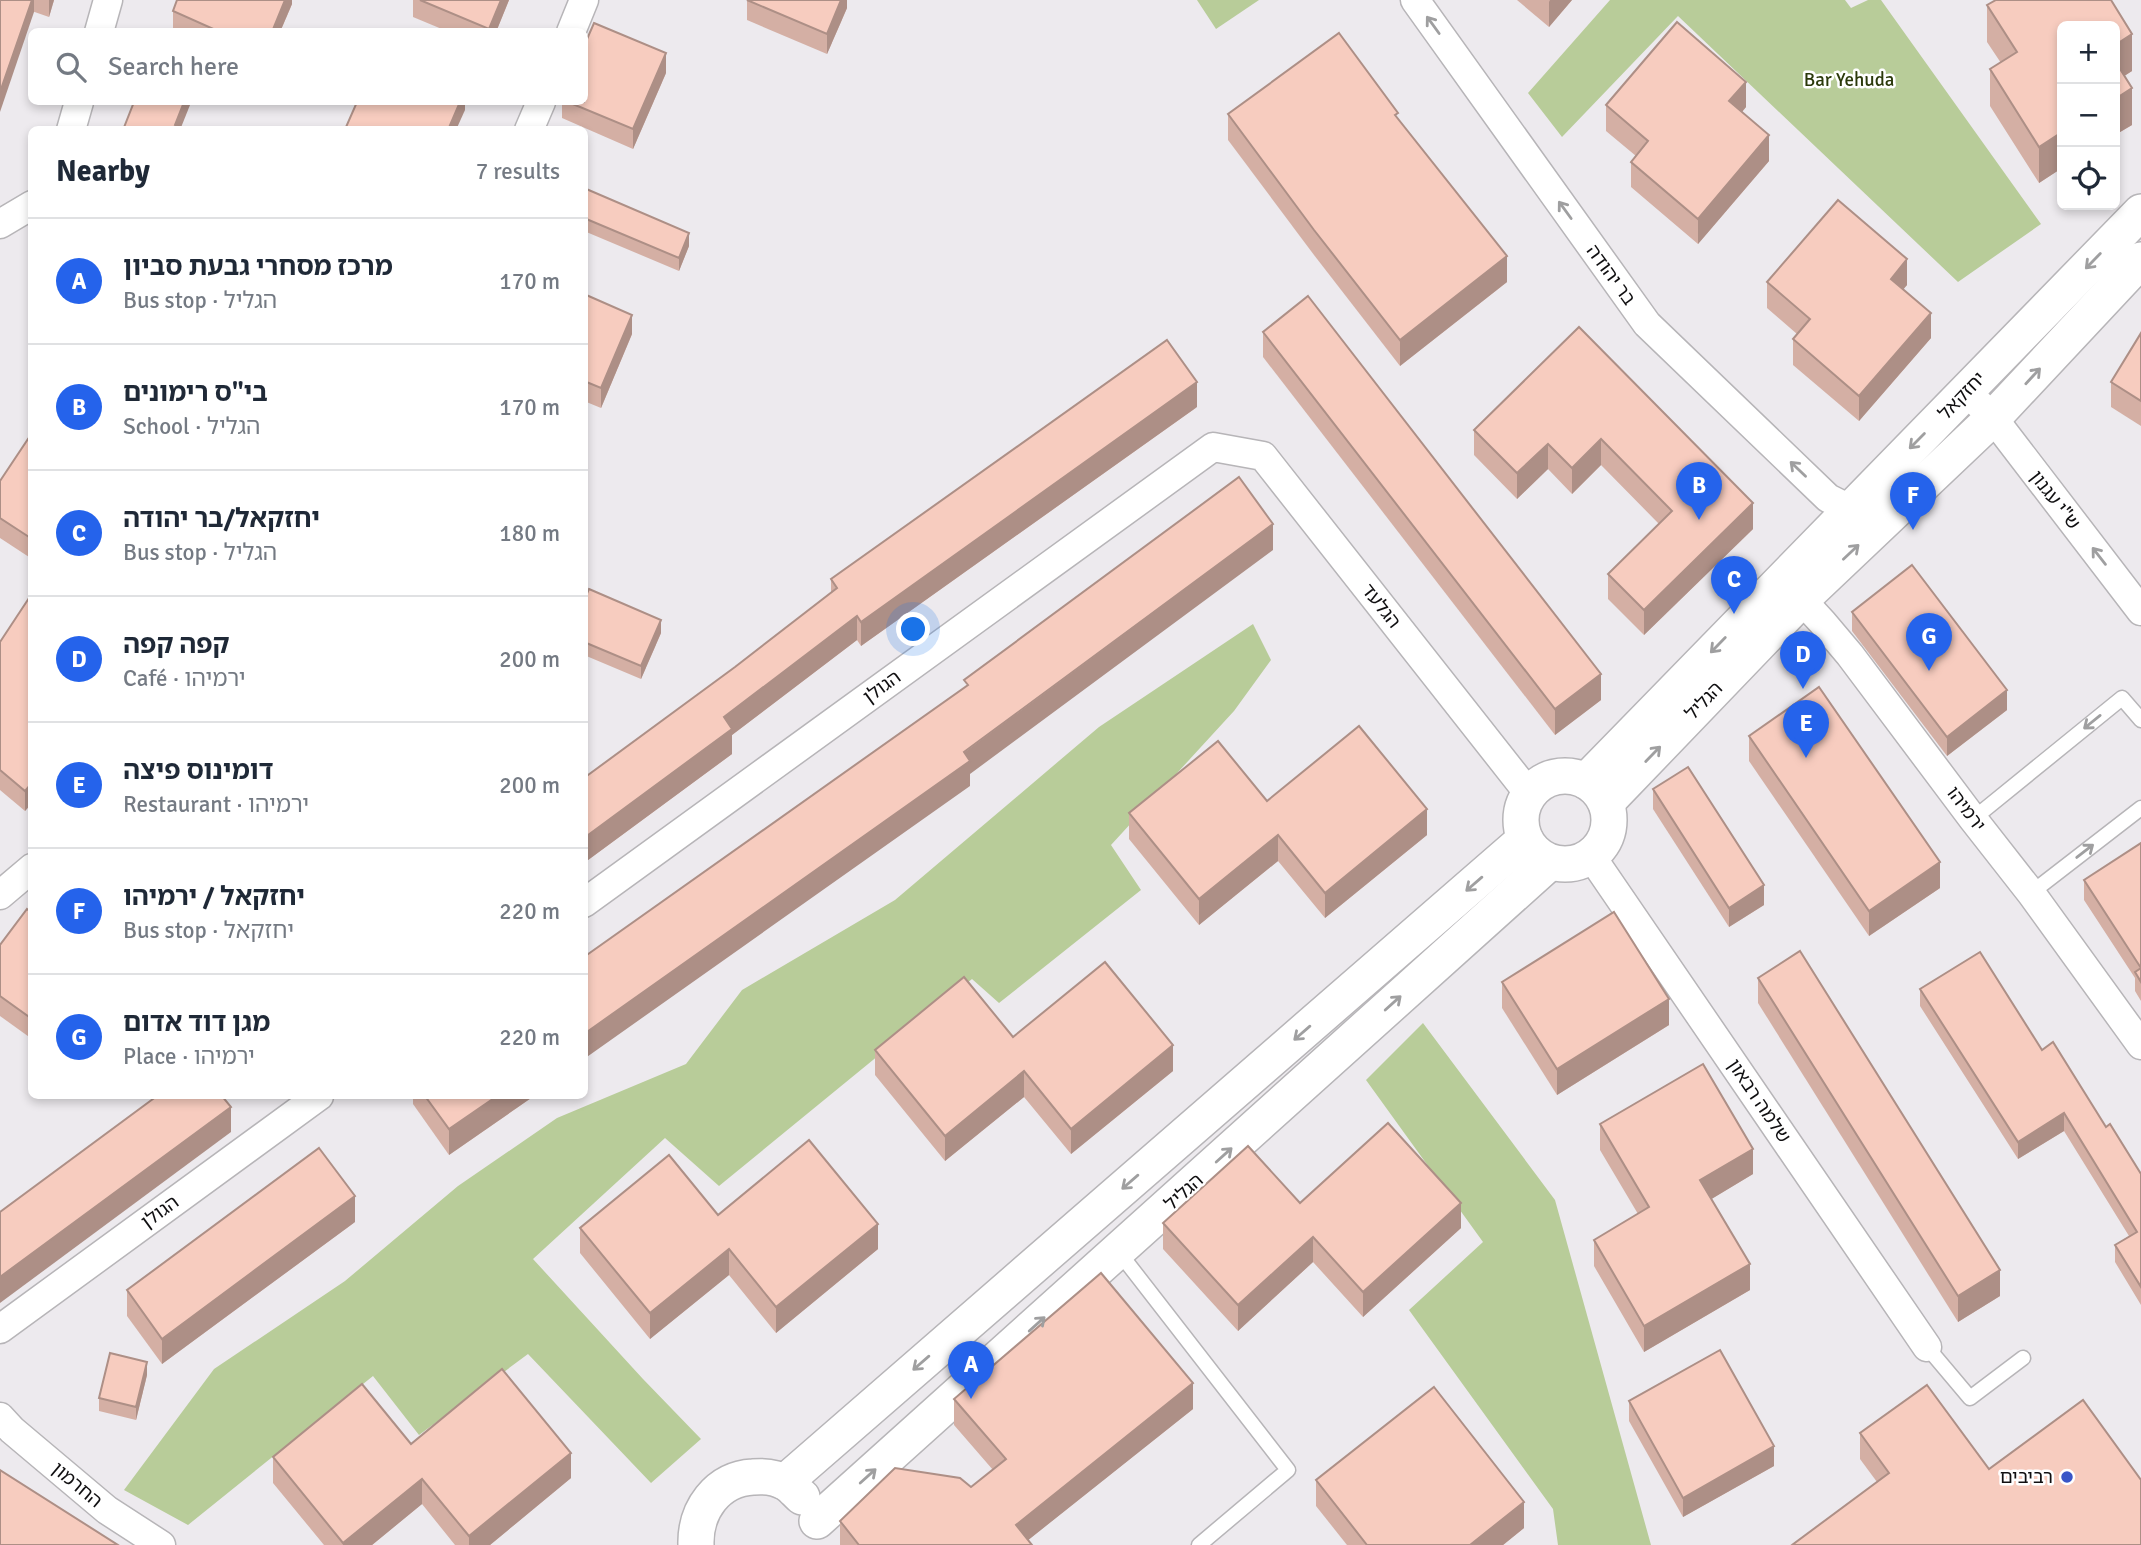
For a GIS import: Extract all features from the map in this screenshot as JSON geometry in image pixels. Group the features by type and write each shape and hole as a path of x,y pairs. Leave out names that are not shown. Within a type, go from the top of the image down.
{"street":[{"path":"100,28 108,0"},
{"path":"573,28 584,0"},
{"name":"בר יהודה","path":"1415,0 1647,324 1828,498 1852,507"},
{"path":"72,126 78,105"},
{"path":"531,126 540,105"},
{"path":"0,224 28,207"},
{"name":"יחזקאל","path":"1792,589 1852,507 2141,212"},
{"name":"יחזקאל","path":"1792,589 1993,418 2141,260"},
{"name":"ש\"י עגנון","path":"1966,392 1993,418 2141,611"},
{"name":"הגלעד","path":"1213,447 1263,456 1530,795"},
{"name":"הגולן","path":"588,900 1213,447"},
{"name":"הגליל","path":"1596,792 1792,589"},
{"name":"ירמיהו","path":"1792,589 1850,655 2031,893 2141,1045"},
{"path":"1574,777 1596,792 1609,817 1607,832 1601,845 1591,856 1564,864 1538,850 1522,828 1524,805 1538,786 1549,780 1574,777"},
{"path":"785,1482 1538,850"},
{"name":"הגליל","path":"817,1533 1118,1251 1538,850"},
{"name":"שלמה רבאון","path":"1591,856 1927,1347"},
{"path":"0,895 28,871"},
{"name":"הגולן","path":"0,1329 315,1099"},
{"name":"החרמון","path":"0,1417 107,1510 161,1545"},
{"path":"696,1545 696,1531 702,1510 723,1486 743,1478 764,1476 785,1482 808,1502 817,1533"}],"lane":[{"path":"1973,819 2122,698 2141,720"},
{"path":"2031,893 2141,808"},
{"path":"1118,1251 1288,1470 1199,1545"},
{"path":"1927,1347 1970,1398 2023,1358"}],"green space":[{"path":"1197,0 1259,0 1216,29"},
{"name":"Bar Yehuda","path":"1610,0 1845,0 1851,8 1868,0 1881,0 2041,224 1958,282 1678,16 1562,137 1528,93"},
{"path":"1253,624 1271,660 1234,711 1111,845 1141,890 999,1003 972,979 719,1186 665,1138 533,1259 701,1439 651,1483 528,1354 419,1435 373,1376 188,1525 124,1490 214,1369 345,1281 458,1186 557,1118 686,1064 742,990 895,900 1099,727"},
{"path":"1423,1023 1555,1200 1651,1545 1558,1545 1553,1509 1409,1310 1483,1242 1366,1080"}],"building":[{"path":"0,0 32,0 0,92"},
{"path":"177,0 285,0 274,28 211,28 173,11"},
{"path":"420,0 501,0 489,28"},
{"path":"747,0 841,0 827,34"},
{"path":"1996,0 2111,0 2132,34 2120,42 2120,21 2057,21 2057,135 2039,147 1990,69 2017,52 1987,5"},
{"path":"1677,22 1746,82 1729,101 1769,135 1698,219 1631,162 1648,141 1606,105"},
{"path":"594,23 666,53 633,129 575,105 588,105 588,37"},
{"path":"1339,33 1398,113 1395,115 1507,256 1400,340 1228,114"},
{"path":"2120,69 2132,88 2120,96"},
{"path":"133,105 183,105 175,125 177,126 125,126"},
{"path":"356,105 459,105 450,126 346,126"},
{"path":"588,190 689,233 679,258 588,220"},
{"path":"1838,200 1907,259 1891,279 1931,313 1859,396 1793,339 1810,319 1767,282"},
{"path":"588,296 632,315 601,388 588,383"},
{"path":"1308,296 1601,674 1555,709 1263,332"},
{"path":"1579,327 1753,503 1644,610 1608,574 1672,511 1601,439 1572,468 1548,444 1517,473 1474,430"},
{"path":"2141,333 2141,401 2111,382"},
{"path":"1167,340 1197,382 861,622 857,616 724,717 732,729 588,835 588,775 837,588 831,579"},
{"path":"28,439 28,536 0,518 0,481"},
{"path":"1239,477 1273,524 964,752 970,761 588,1031 588,954 968,685 964,680"},
{"path":"1912,565 2007,690 1947,737 1852,612"},
{"path":"589,589 661,620 641,666 588,644"},
{"path":"28,600 28,788 25,791 0,770 0,642"},
{"path":"1819,687 1940,862 1869,911 1749,736"},
{"path":"1359,726 1427,809 1325,893 1278,835 1199,899 1129,813 1218,741 1267,801"},
{"path":"1688,767 1764,885 1729,908 1653,789"},
{"path":"2141,843 2141,968 2084,880"},
{"path":"27,909 28,1016 0,996 0,945"},
{"path":"1614,912 1669,999 1557,1069 1502,982"},
{"path":"1800,951 2000,1270 1958,1296 1758,978"},
{"path":"1980,952 2042,1050 2053,1042 2106,1127 2110,1124 2141,1174 2141,1287 2115,1245 2137,1232 2064,1113 2018,1142 1920,989"},
{"path":"1105,962 1173,1045 1071,1129 1024,1071 945,1136 875,1050 964,977 1013,1037"},
{"path":"2141,968 2141,982 2135,972"},
{"path":"1703,1064 1753,1149 1700,1180 1750,1264 1644,1326 1594,1240 1649,1207 1600,1124"},
{"path":"153,1099 224,1099 231,1107 0,1277 0,1212"},
{"path":"427,1099 493,1099 449,1129"},
{"path":"1388,1123 1461,1203 1363,1292 1313,1237 1238,1305 1163,1223 1248,1146 1300,1203"},
{"path":"809,1140 878,1224 776,1307 729,1249 650,1313 580,1228 669,1155 718,1215"},
{"path":"319,1148 355,1196 162,1339 127,1290"},
{"path":"1101,1273 1193,1383 1016,1525 1032,1545 859,1545 840,1521 895,1468 960,1478 971,1487 1006,1459 954,1399"},
{"path":"1720,1350 1774,1446 1683,1498 1629,1401"},
{"path":"110,1353 147,1362 136,1407 99,1398"},
{"path":"502,1369 571,1453 469,1536 422,1479 343,1543 273,1457 362,1384 411,1444"},
{"name":"רביבים","path":"1927,1385 1989,1469 2083,1400 2141,1480 2141,1545 1792,1545 1889,1473 1860,1433"},
{"path":"1434,1387 1524,1502 1470,1545 1367,1545 1316,1480"},
{"path":"0,1470 118,1545 0,1545"}],"place":[{"name":"בי\"ס רימונים","path":"1699,520"},
{"name":"יחזקאל / ירמיהו","path":"1913,530"},
{"name":"יחזקאל/בר יהודה","path":"1734,614"},
{"name":"מגן דוד אדום","path":"1929,671"},
{"name":"קפה קפה","path":"1803,689"},
{"name":"דומינוס פיצה","path":"1806,758"},
{"name":"מרכז מסחרי גבעת סביון","path":"971,1399"},
{"name":"רביבים","path":"2067,1477"}]}
